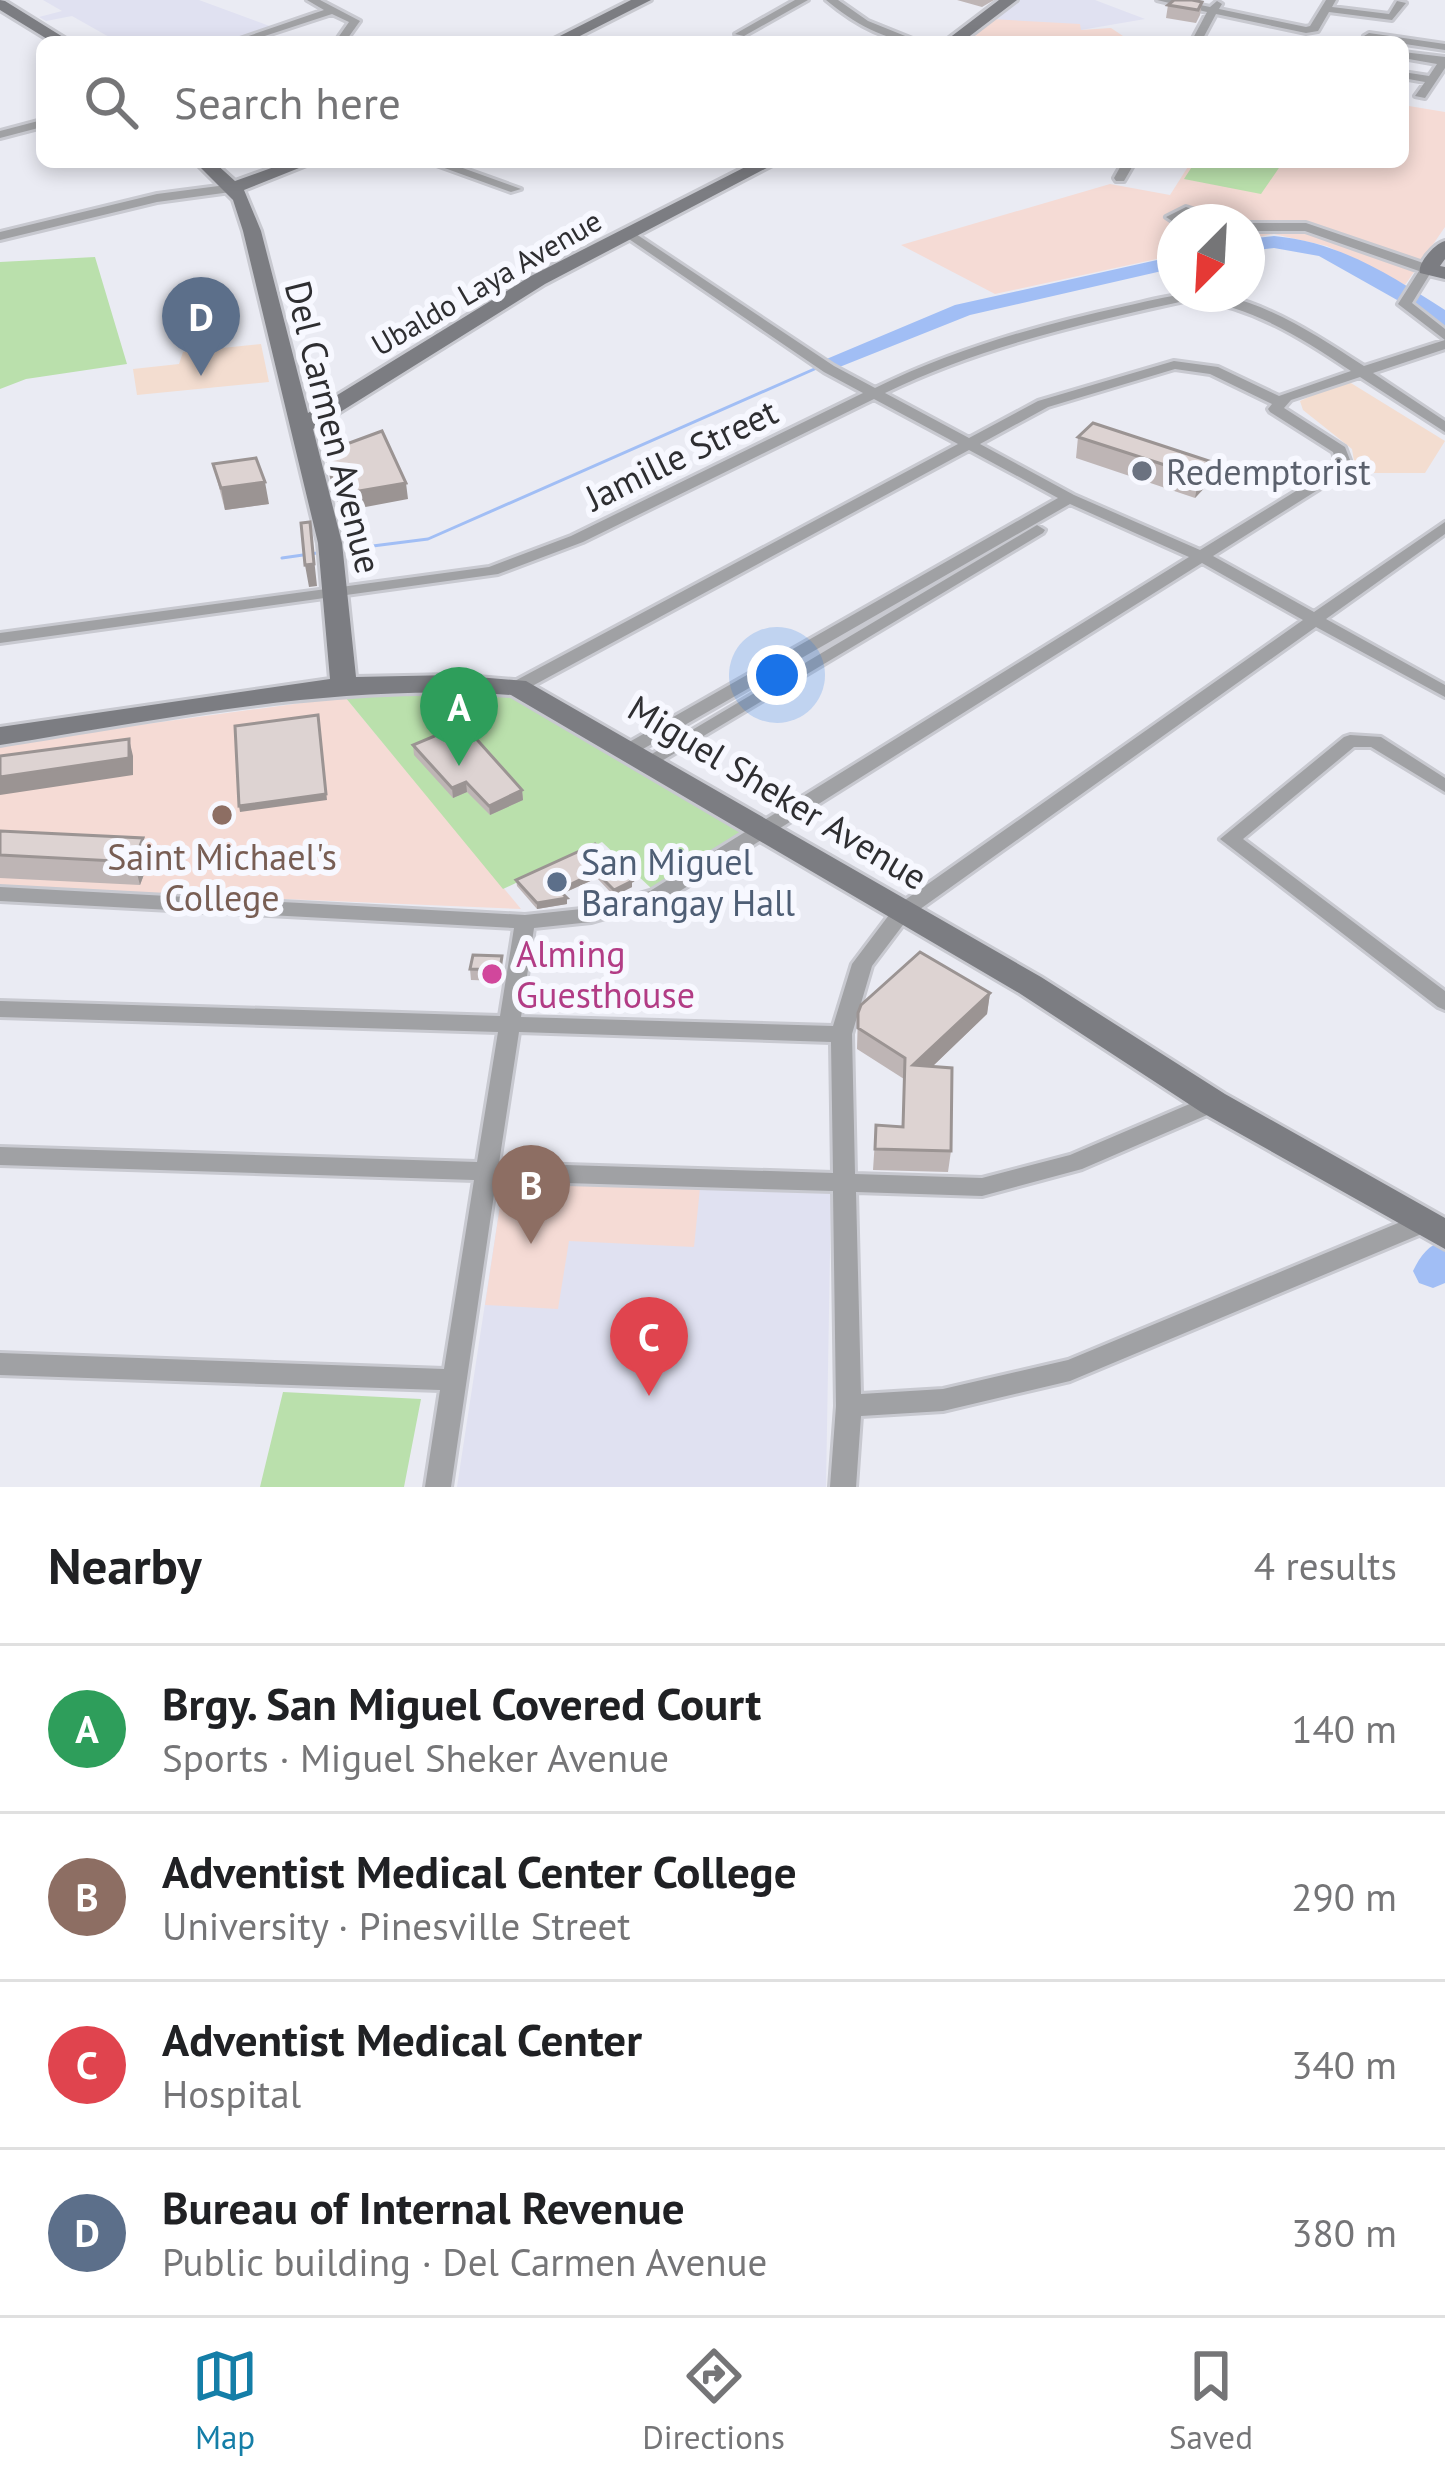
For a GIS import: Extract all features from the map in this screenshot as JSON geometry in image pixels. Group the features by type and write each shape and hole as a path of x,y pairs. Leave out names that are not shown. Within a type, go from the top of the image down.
{"street":[{"path":"312,0 355,21 344,36"},
{"path":"568,36 643,0"},
{"path":"744,36 740,34 803,0"},
{"path":"831,0 864,23 899,36"},
{"path":"960,36 1009,0"},
{"path":"1162,0 1217,5 1306,30 1314,28 1329,4 1392,17 1402,3"},
{"path":"1199,36 1217,5"},
{"path":"5,10 51,36"},
{"path":"254,36 333,10"},
{"path":"1409,42 1445,47"},
{"path":"1409,57 1445,61 1421,96"},
{"path":"1409,76 1432,80"},
{"path":"0,135 36,125"},
{"path":"211,168 234,188"},
{"path":"0,236 171,195 234,188 288,168"},
{"path":"452,168 515,189"},
{"name":"Ubaldo Laya Avenue","path":"301,427 538,280 757,168"},
{"path":"1120,178 1126,168"},
{"name":"Del Carmen Avenue","path":"234,188 252,231 331,549 344,687"},
{"path":"1265,227 1306,227 1429,276"},
{"path":"630,234 767,332 874,394 1075,501 1201,556 1445,692"},
{"path":"1445,247 1429,276 1406,300 1407,309 1445,340"},
{"name":"Jamille Street","path":"0,638 446,580 534,557 874,394 998,343 1193,296 1214,295 1256,308 1445,428"},
{"path":"0,894 525,922 591,915 657,896 768,832 1295,500 1343,460 1329,440 1275,409 1280,402 1445,340"},
{"path":"517,687 1043,404 1174,365 1213,370 1280,402"},
{"path":"639,755 1075,501"},
{"path":"844,1487 848,1406 841,1034 862,964 902,911 1445,527"},
{"name":"Miguel Sheker Avenue","path":"0,736 344,687 464,681 517,687 1030,985 1213,1103 1434,1229"},
{"path":"1439,989 1230,839 1350,741 1375,742 1445,786"},
{"path":"438,1487 525,922"},
{"path":"0,1010 841,1034"},
{"path":"0,1156 982,1187 1021,1180 1138,1138 1213,1103"},
{"path":"848,1406 943,1400 1070,1370 1434,1229"},
{"path":"0,1364 456,1380"}],"shaded area":[{"path":"43,0 199,0 275,28 249,36 107,36 72,16 46,21 39,17 62,11"},
{"path":"1017,0 1095,0 1145,19 1081,30 991,19"},
{"path":"991,19 1080,24 1081,30 1111,28 1123,36 970,36"},
{"path":"1409,106 1445,112 1445,227 1405,285 1327,246 1265,236 1265,204 1157,204 1157,259 995,294 901,245 1110,184 1170,195 1187,168 1409,168"},
{"path":"261,344 269,382 137,395 133,369 179,364 183,352"},
{"path":"1346,380 1445,441 1425,473 1356,473 1352,449 1303,410 1300,401"},
{"name":"Saint Michael's College","path":"345,697 521,909 0,887 0,744"},
{"path":"504,1179 831,1193 826,1487 457,1487"},
{"path":"504,1179 700,1188 694,1247 569,1241 558,1309 485,1305"}],"green space":[{"path":"1191,168 1279,168 1261,194 1184,179"},
{"path":"95,257 127,364 26,379 0,389 0,262"},
{"path":"402,686 506,692 756,831 652,889 602,842 503,889 345,697"},
{"path":"283,1392 421,1399 404,1487 260,1487"}],"building":[{"path":"1174,0 1202,2 1198,10 1168,5"},
{"path":"1093,423 1212,462 1199,476 1078,437"},
{"path":"382,431 406,483 336,495 325,452"},
{"path":"256,458 265,482 221,488 213,464"},
{"path":"310,522 314,564 305,565 301,523"},
{"path":"318,715 326,794 239,806 235,726"},
{"path":"463,724 522,790 489,806 466,782 452,788 413,745"},
{"path":"129,739 129,758 0,777 0,756"},
{"path":"0,831 143,838 134,862 0,855"},
{"name":"San Miguel Barangay Hall","path":"595,844 632,881 614,890 596,872 559,890 567,898 537,903 516,880"},
{"path":"920,952 990,993 913,1065 952,1068 951,1151 875,1149 876,1125 903,1127 905,1058 858,1028 858,1013"},
{"path":"473,955 502,956 500,970 470,969"}],"waterway":[{"path":"1265,243 1326,252 1445,320"},
{"path":"829,363 963,310 1157,266"},
{"path":"341,550 428,539 819,367"},
{"path":"282,558 324,552"},
{"path":"1433,1271 1445,1256"}],"place":[{"name":"Bureau of Internal Revenue","path":"201,376"},
{"name":"Redemptorist","path":"1142,471"},
{"name":"Brgy. San Miguel Covered Court","path":"459,766"},
{"name":"Saint Michael's College","path":"222,815"},
{"name":"San Miguel Barangay Hall","path":"557,882"},
{"name":"Alming Guesthouse","path":"492,974"},
{"name":"Adventist Medical Center College","path":"531,1244"},
{"name":"Adventist Medical Center","path":"649,1396"}]}
